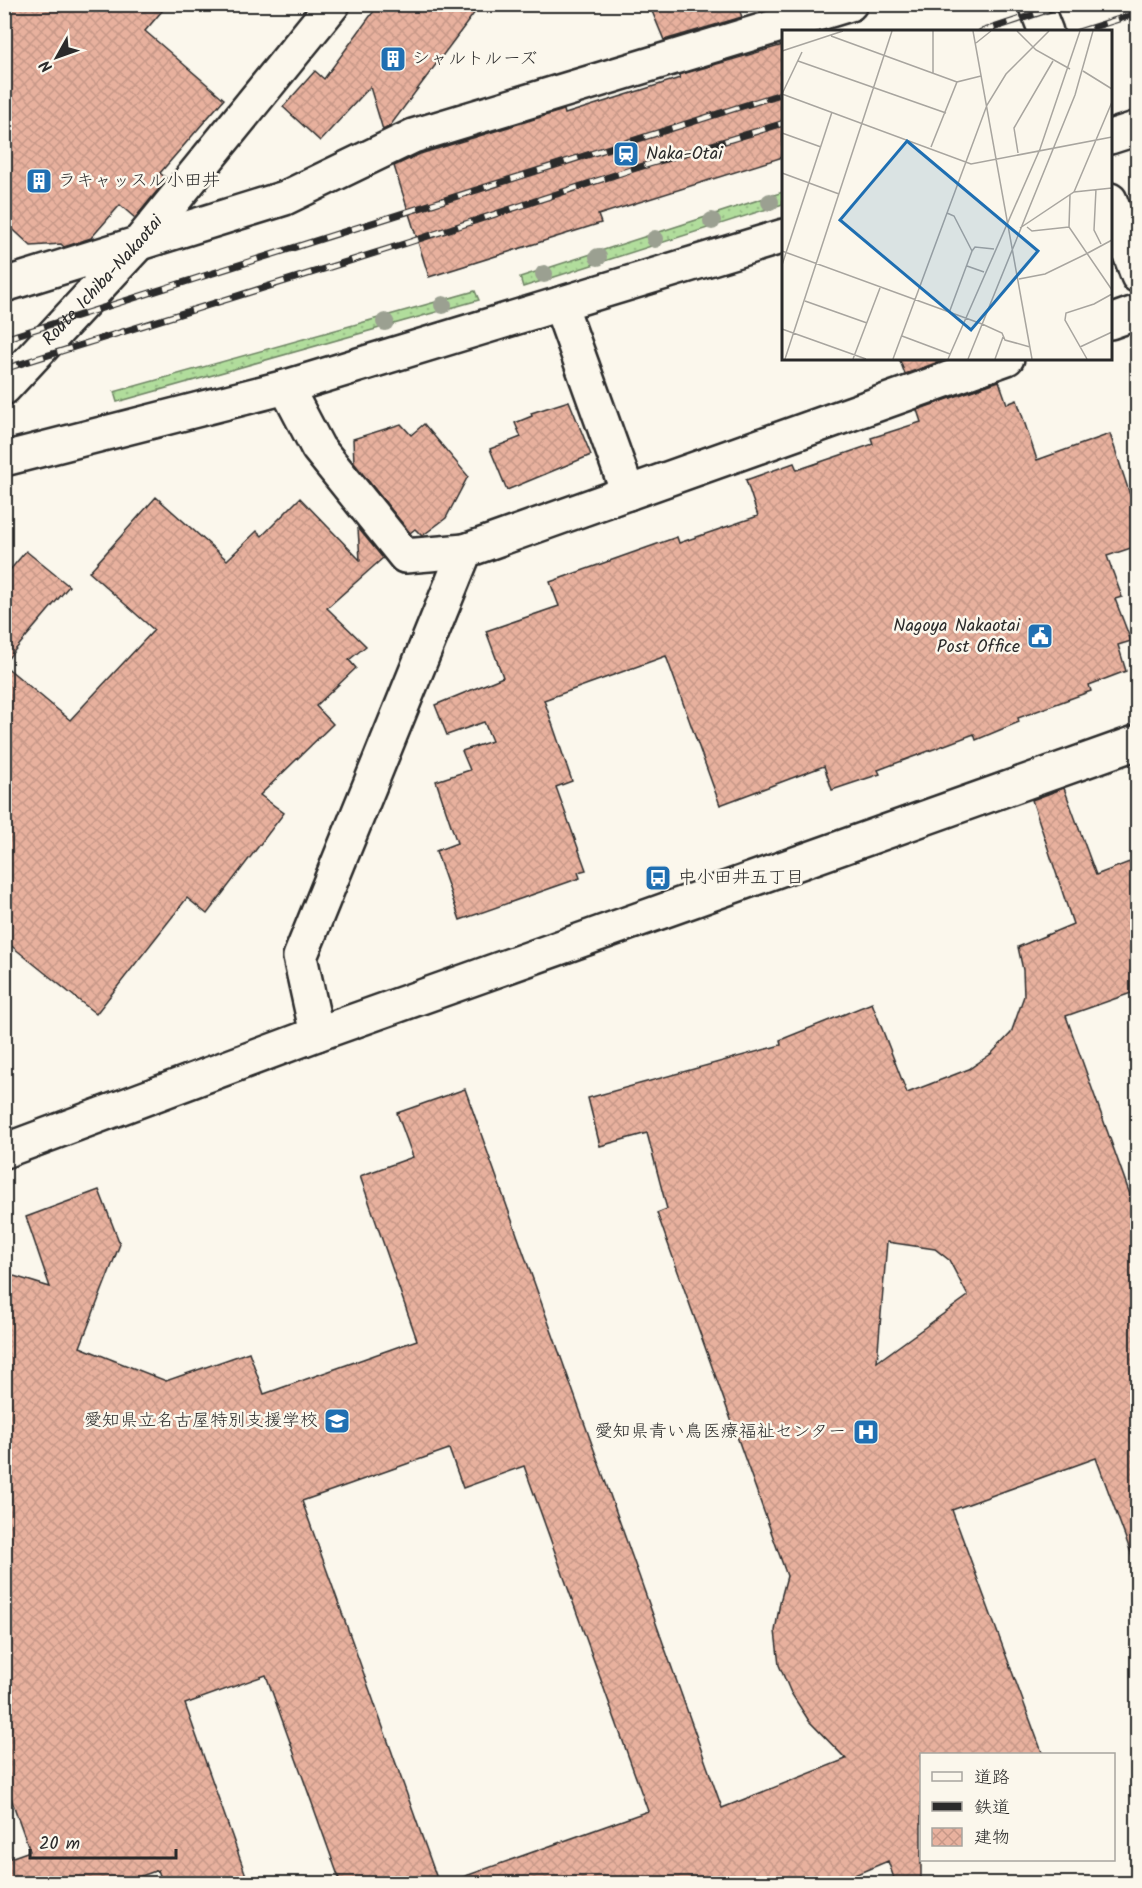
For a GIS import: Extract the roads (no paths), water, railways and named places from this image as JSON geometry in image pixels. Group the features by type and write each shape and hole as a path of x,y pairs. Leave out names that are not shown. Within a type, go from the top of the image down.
{"street":[{"name":"Route Ichiba-Nakaotai","path":"4,388 139,243 333,4"},
{"path":"4,285 285,198 413,136 850,4"},
{"path":"1035,4 1045,30"},
{"path":"1112,136 1137,128"},
{"path":"1112,206 1137,276"},
{"path":"4,459 286,387 782,236"},
{"path":"560,304 628,493"},
{"path":"1112,321 1137,312"},
{"path":"286,387 318,448 405,556 465,551 1001,360"},
{"path":"317,1034 300,957 465,551"},
{"path":"4,1151 317,1034 1137,742"}],"railway":[{"path":"987,30 1066,4"},
{"path":"1084,30 1138,13"},
{"path":"4,339 782,94"},
{"path":"4,369 782,124"}],"place":[{"name":"シャルトルーズ","path":"393,59"},
{"name":"Naka-Otai","path":"626,154"},
{"name":"ラキャッスル小田井","path":"39,181"},
{"name":"Nagoya Nakaotai Post Office","path":"1040,636"},
{"name":"中小田井五丁目","path":"658,878"},
{"name":"愛知県立名古屋特別支援学校","path":"337,1421"},
{"name":"愛知県青い鳥医療福祉センター","path":"866,1432"}]}
